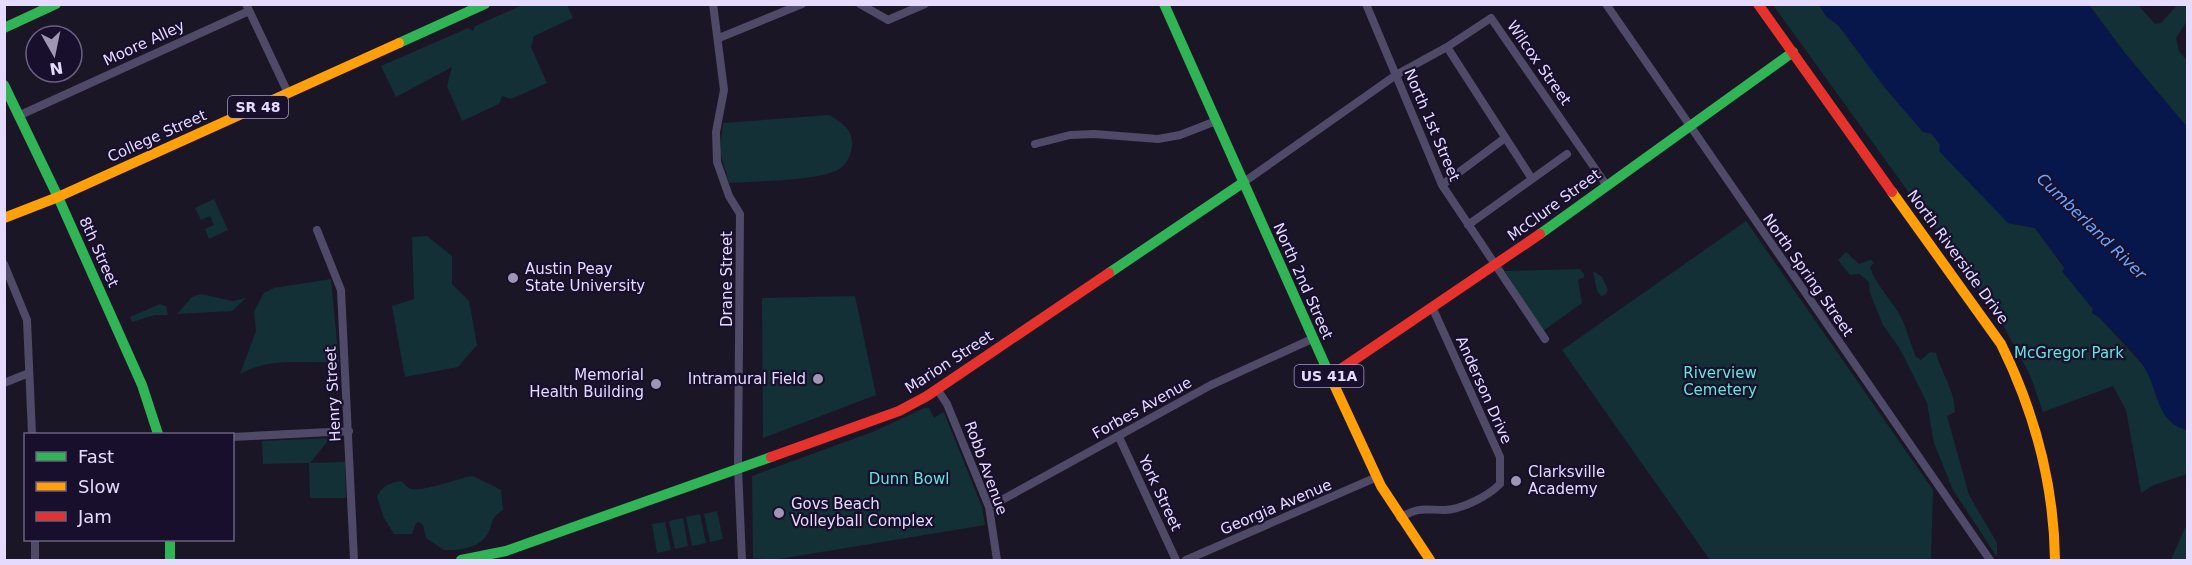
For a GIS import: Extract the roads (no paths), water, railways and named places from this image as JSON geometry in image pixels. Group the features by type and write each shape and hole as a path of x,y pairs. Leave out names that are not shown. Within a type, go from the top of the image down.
{"main road":[{"path":"4,28 56,4"},
{"path":"452,4 458,17"},
{"name":"College Street","path":"4,218 58,197 458,17 468,8 485,4"},
{"name":"North 2nd Street","path":"1164,4 1329,377 1377,477 1400,518 1430,561"},
{"name":"North Riverside Drive","path":"1758,4 1980,311 2006,354 2030,406 2046,463 2054,519 2055,561"},
{"name":"McClure Street","path":"1329,377 1497,265 1793,52"},
{"name":"8th Street","path":"4,85 58,197 142,386 157,433"},
{"name":"Marion Street","path":"461,561 506,551 899,411 937,389 1244,182"},
{"path":"170,541 171,561"}],"street":[{"name":"Drane Street","path":"712,4 719,38 724,90 716,132 717,162 729,196 740,214 738,468 742,561"},
{"path":"719,38 802,4"},
{"path":"860,4 888,20 925,4"},
{"name":"North 1st Street","path":"1366,4 1442,184 1545,339"},
{"name":"North Spring Street","path":"1606,4 1990,561"},
{"path":"248,8 288,93"},
{"name":"Moore Alley","path":"18,116 248,8"},
{"name":"Wilcox Street","path":"1396,75 1448,47 1491,18 1607,186"},
{"path":"1448,47 1532,179"},
{"name":"Marion Street","path":"1244,182 1396,75"},
{"path":"1035,144 1070,135 1094,134 1158,139 1180,135 1216,121"},
{"path":"1442,184 1505,138"},
{"path":"1468,225 1567,154"},
{"name":"Henry Street","path":"317,230 341,290 354,561"},
{"path":"4,264 27,320 32,433"},
{"name":"Anderson Drive","path":"1400,518 1414,509 1446,510 1462,506 1492,492 1500,484 1500,457 1432,309"},
{"name":"Forbes Avenue","path":"989,507 1211,385 1312,339"},
{"path":"4,383 29,373"},
{"name":"Robb Avenue","path":"937,389 947,404 989,507 996,561"},
{"path":"234,437 348,431"},
{"name":"York Street","path":"1119,437 1176,561"},
{"name":"Georgia Avenue","path":"1186,561 1377,477"},
{"path":"35,541 35,561"}],"water":[{"name":"Cumberland River","path":"1819,5 2089,5 2124,52 2187,127 2187,430 2177,426 2163,413 2149,376 2140,360 2099,317 2092,313 2093,309 2062,271 2065,268 2035,228 2008,223 1939,151 1940,145 1932,134 1923,132 1885,88 1838,25 1826,16"}],"place":[{"name":"Austin Peay State University","path":"513,278"},
{"name":"Intramural Field","path":"818,379"},
{"name":"Memorial Health Building","path":"656,384"},
{"name":"Clarksville Academy","path":"1516,481"},
{"name":"Govs Beach Volleyball Complex","path":"779,513"}],"park label":[{"name":"McGregor Park","path":"2069,353"},
{"name":"Riverview Cemetery","path":"1720,382"},
{"name":"Dunn Bowl","path":"909,479"}]}
